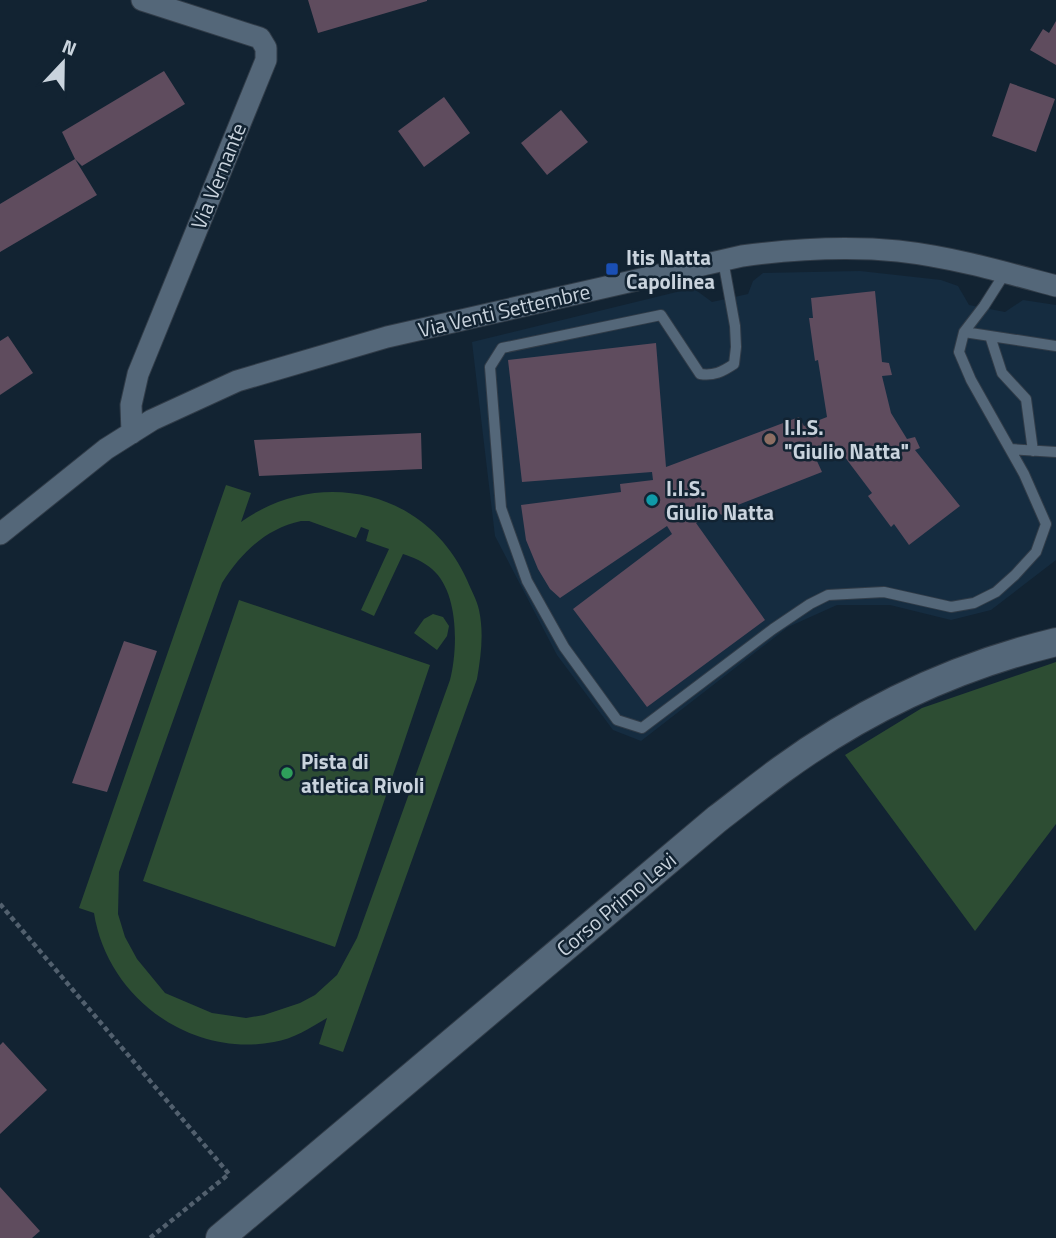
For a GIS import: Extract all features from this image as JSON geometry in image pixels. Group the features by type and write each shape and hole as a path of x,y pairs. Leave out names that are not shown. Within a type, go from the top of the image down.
{"main road":[{"name":"Corso Primo Levi","path":"220,1238 707,828 781,770 828,738 929,685 978,664 1056,642"}],"street":[{"name":"Via Vernante","path":"132,433 131,405 138,374 266,60 266,48 260,38 142,0"},
{"name":"Via Venti Settembre","path":"0,534 76,472 152,420 237,381 387,337 723,260 794,249 898,251 968,263 1056,286"}],"lane":[{"path":"723,260 736,347 734,364 724,371 711,376 699,374 661,315 502,348 490,367 501,508 527,581 564,647 617,720 642,728 773,629 828,595 884,592 951,607 974,603 996,592 1037,552 1046,524 1024,474 971,380 959,352 964,332 1005,273"},
{"path":"964,332 1056,346"},
{"path":"990,336 1002,373 1026,399 1032,451"},
{"path":"1010,449 1056,452"}],"path":[{"path":"0,904 229,1174 150,1238"}],"shaded area":[{"name":"I.I.S. \"Giulio Natta\"","path":"860,271 941,280 958,286 969,305 1005,312 1023,300 1056,305 1056,560 991,610 951,620 890,605 837,605 788,627 641,741 613,730 557,655 495,536 472,342 693,288 712,302 748,294 753,281 763,273"}],"green space":[{"path":"226,485 251,493 241,522 271,505 304,495 336,492 368,496 398,507 426,525 449,549 477,602 482,636 477,679 343,1052 319,1044 327,1018 295,1036 274,1042 243,1044 212,1040 184,1030 157,1015 135,995 116,971 102,943 94,913 79,908","holes":["309,521 356,538 361,527 369,530 366,541 389,549 361,610 374,616 403,554 432,569 441,579 452,606 455,637 453,667 357,938 337,975 315,995 264,1015 246,1018 212,1013 165,993 137,959 125,937 118,914 119,872 222,583 246,552 265,536 288,525"]},
{"path":"239,600 430,665 335,947 143,881"},
{"path":"433,614 443,617 449,626 447,636 437,650 414,633 424,619"},
{"path":"1056,662 1056,824 975,931 845,755 922,708"}],"building":[{"path":"308,0 427,0 427,1 318,33"},
{"path":"1056,21 1056,65 1030,50 1043,29 1049,33"},
{"path":"164,71 185,104 82,166 75,159 62,132"},
{"path":"1010,83 1055,99 1036,152 992,136"},
{"path":"444,97 470,133 424,167 398,131"},
{"path":"561,110 588,142 547,175 521,143"},
{"path":"75,159 97,195 0,252 0,204"},
{"name":"I.I.S. Giulio Natta","path":"875,291 882,362 889,363 892,375 882,376 891,413 907,439 915,437 920,448 915,450 960,506 909,545 894,524 891,527 868,496 872,493 841,452 817,461 822,472 730,508 729,515 716,512 696,523 765,620 647,707 573,609 672,534 667,526 560,598 550,589 538,569 526,540 521,505 621,492 620,484 653,480 652,472 522,482 508,360 656,343 666,467 799,417 804,426 827,417 809,318 813,318 811,298"},
{"path":"8,336 33,373 0,395 0,341"},
{"path":"421,433 422,469 259,476 254,440"},
{"path":"124,641 157,651 107,792 72,783"},
{"path":"3,1042 47,1090 0,1134 0,1045"},
{"path":"0,1187 40,1231 32,1238 0,1238"}],"place":[{"name":"Itis Natta Capolinea","path":"612,269"},
{"name":"I.I.S. \"Giulio Natta\"","path":"770,439"},
{"name":"I.I.S. Giulio Natta","path":"652,500"},
{"name":"Pista di atletica Rivoli","path":"287,773"}]}
